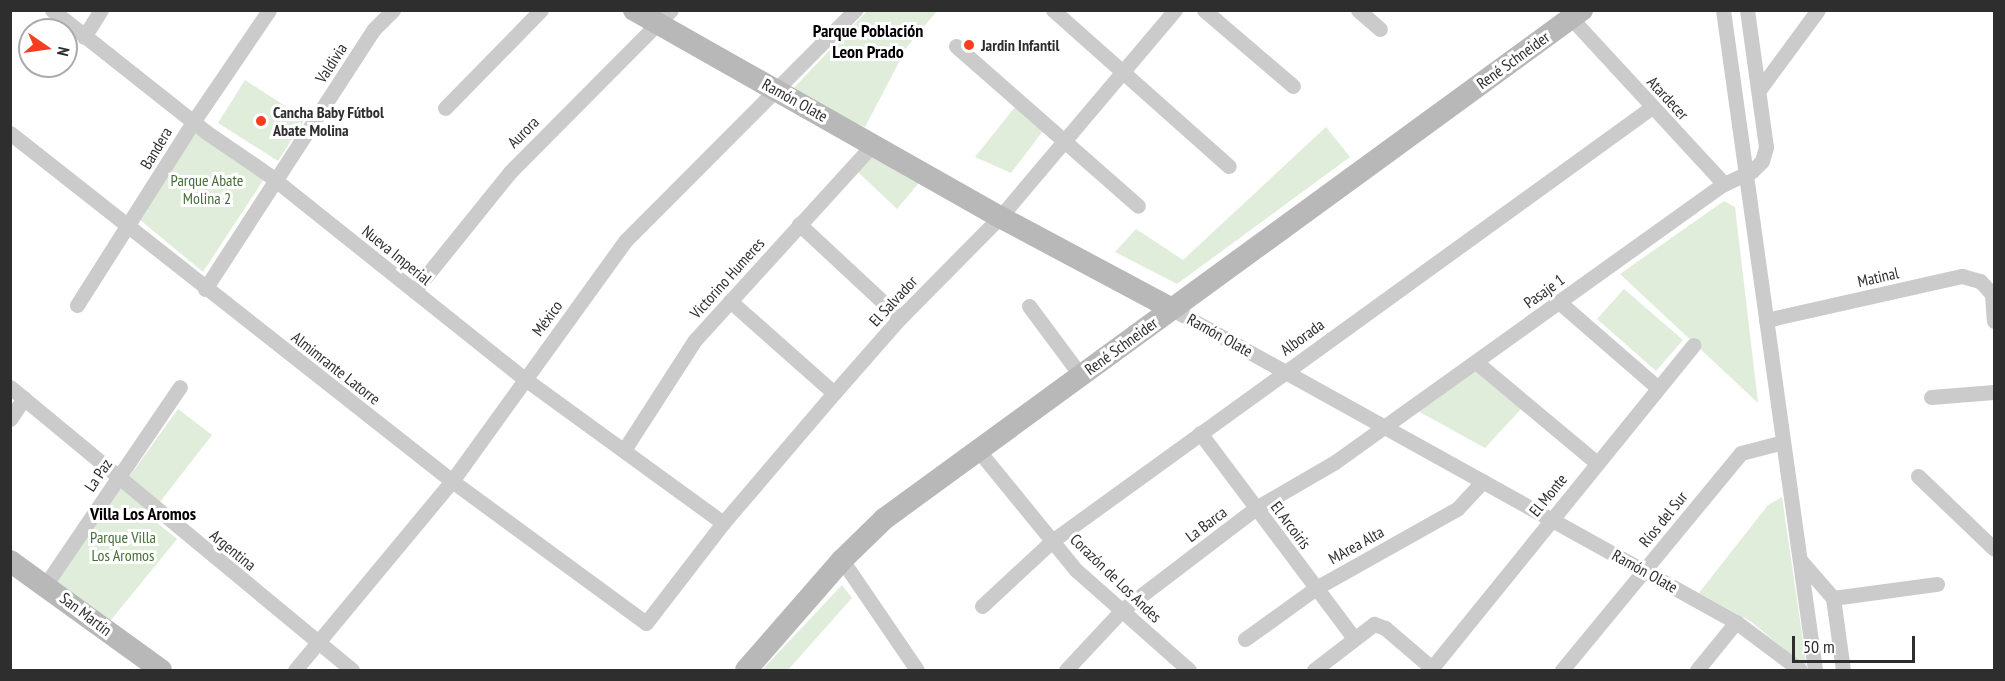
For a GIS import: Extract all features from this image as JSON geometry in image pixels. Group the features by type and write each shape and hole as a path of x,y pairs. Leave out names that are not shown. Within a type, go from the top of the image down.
{"street":[{"name":"Nueva Imperial","path":"52,10 193,122 276,181 525,379 723,523"},
{"path":"84,37 101,10"},
{"name":"Bandera","path":"77,305 129,229 193,122 269,10"},
{"name":"Valdivia","path":"205,290 374,29 393,10"},
{"path":"445,108 541,10"},
{"name":"Ramón Olate","path":"634,10 664,17 777,90 874,143 1000,217 1285,371 1736,622 1800,670"},
{"name":"México","path":"294,670 319,644 453,481 626,240 855,10"},
{"path":"1053,10 1228,166"},
{"name":"El Salvador","path":"646,623 723,523 834,393 900,318 1000,217 1175,10"},
{"path":"1204,10 1293,86"},
{"path":"1358,10 1380,29"},
{"path":"1723,10 1815,670"},
{"path":"1724,184 1746,175 1762,161 1766,147 1747,10"},
{"path":"1759,90 1818,10"},
{"name":"Atardecer","path":"1576,14 1652,107 1724,184"},
{"name":"René Schneider","path":"746,670 842,560 884,519 1576,14"},
{"name":"Aurora","path":"414,291 510,172 664,17"},
{"path":"956,46 1138,206"},
{"name":"Alborada","path":"982,606 1053,542 1285,371 1652,107"},
{"name":"Almimrante Latorre","path":"10,133 205,290 453,481 646,623"},
{"name":"Victorino Humeres","path":"624,450 695,340 874,143"},
{"name":"Pasaje 1","path":"1385,427 1724,184"},
{"path":"799,224 900,318"},
{"name":"Matinal","path":"1766,320 1962,276 1980,281 1992,294 1995,321"},
{"path":"730,301 834,393"},
{"path":"1559,302 1658,388"},
{"path":"1029,306 1081,376"},
{"name":"El Monte","path":"1433,670 1693,345"},
{"path":"1476,362 1597,463"},
{"name":"Argentina","path":"10,387 117,479 352,670"},
{"name":"La Paz","path":"46,584 180,387"},
{"path":"1931,397 1995,392"},
{"path":"10,419 24,398"},
{"name":"La Barca","path":"1066,670 1122,610 1256,508 1335,462 1385,427"},
{"name":"El Arcoiris","path":"1200,433 1354,638"},
{"name":"Ríos del Sur","path":"1562,670 1741,453 1783,442"},
{"name":"Corazón de Los Andes","path":"978,450 1076,570 1189,670"},
{"path":"1918,476 1995,549"},
{"name":"MArea Alta","path":"1245,639 1316,588 1457,509 1483,481"},
{"path":"842,560 917,670"},
{"path":"1800,560 1833,598 1843,670"},
{"name":"San Martín","path":"10,561 46,584 161,670"},
{"path":"1833,598 1937,584"},
{"path":"1808,619 1836,615"},
{"path":"1697,670 1736,622"},
{"path":"1314,670 1374,624 1380,624 1433,670"}],"green space":[{"path":"867,11 937,11 907,47 865,127 788,94"},
{"name":"Cancha Baby Fútbol Abate Molina","path":"245,80 305,119 278,161 218,123"},
{"path":"1015,107 1043,131 1011,173 975,157"},
{"name":"Parque Abate Molina 2","path":"196,126 264,179 203,272 139,219"},
{"path":"1326,127 1350,157 1177,284 1115,252 1136,229 1183,260"},
{"path":"877,152 923,178 897,209 858,172"},
{"path":"1724,201 1735,207 1758,403 1620,274"},
{"path":"1624,289 1683,340 1656,371 1597,319"},
{"path":"1474,368 1522,408 1485,448 1416,410"},
{"name":"Parque Villa Los Aromos","path":"178,409 212,435 149,516 177,539 111,620 54,581"},
{"path":"1782,497 1807,668 1750,621 1699,593 1768,505"},
{"path":"842,585 852,598 788,670 762,670"}],"place":[{"name":"Jardin Infantil","path":"969,45"},
{"name":"Cancha Baby Fútbol Abate Molina","path":"261,121"}],"district":[{"name":"Parque Población Leon Prado","path":"868,42"},
{"name":"Villa Los Aromos","path":"143,514"}]}
